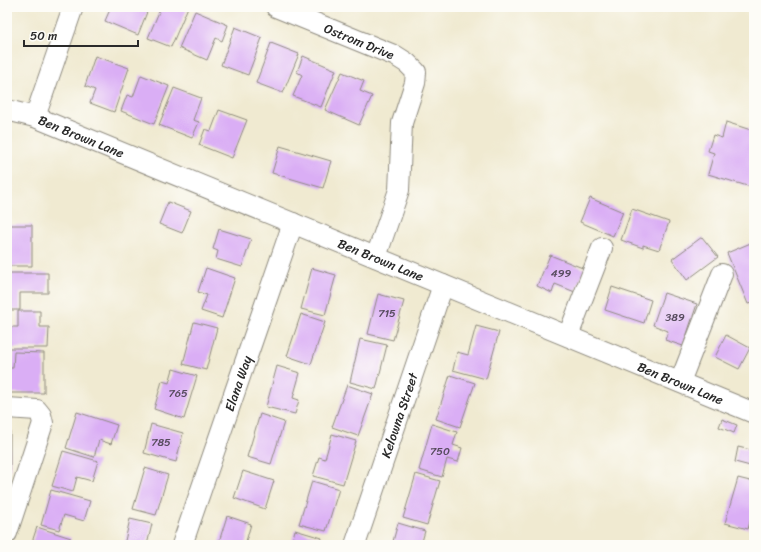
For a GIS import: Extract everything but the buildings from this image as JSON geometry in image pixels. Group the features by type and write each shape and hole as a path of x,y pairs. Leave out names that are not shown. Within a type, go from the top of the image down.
{"street":[{"path":"36,117 73,7"},
{"name":"Ostrom Drive","path":"276,7 396,56 407,63 416,72 416,83 402,123 399,190 376,257"},
{"name":"Ben Brown Lane","path":"7,110 36,117 754,413"},
{"name":"Elana Way","path":"182,545 293,223"},
{"path":"568,336 602,248"},
{"path":"680,382 722,274"},
{"name":"Kelowna Street","path":"355,545 443,284"},
{"path":"7,408 36,410 41,415 43,423 7,533"}]}
